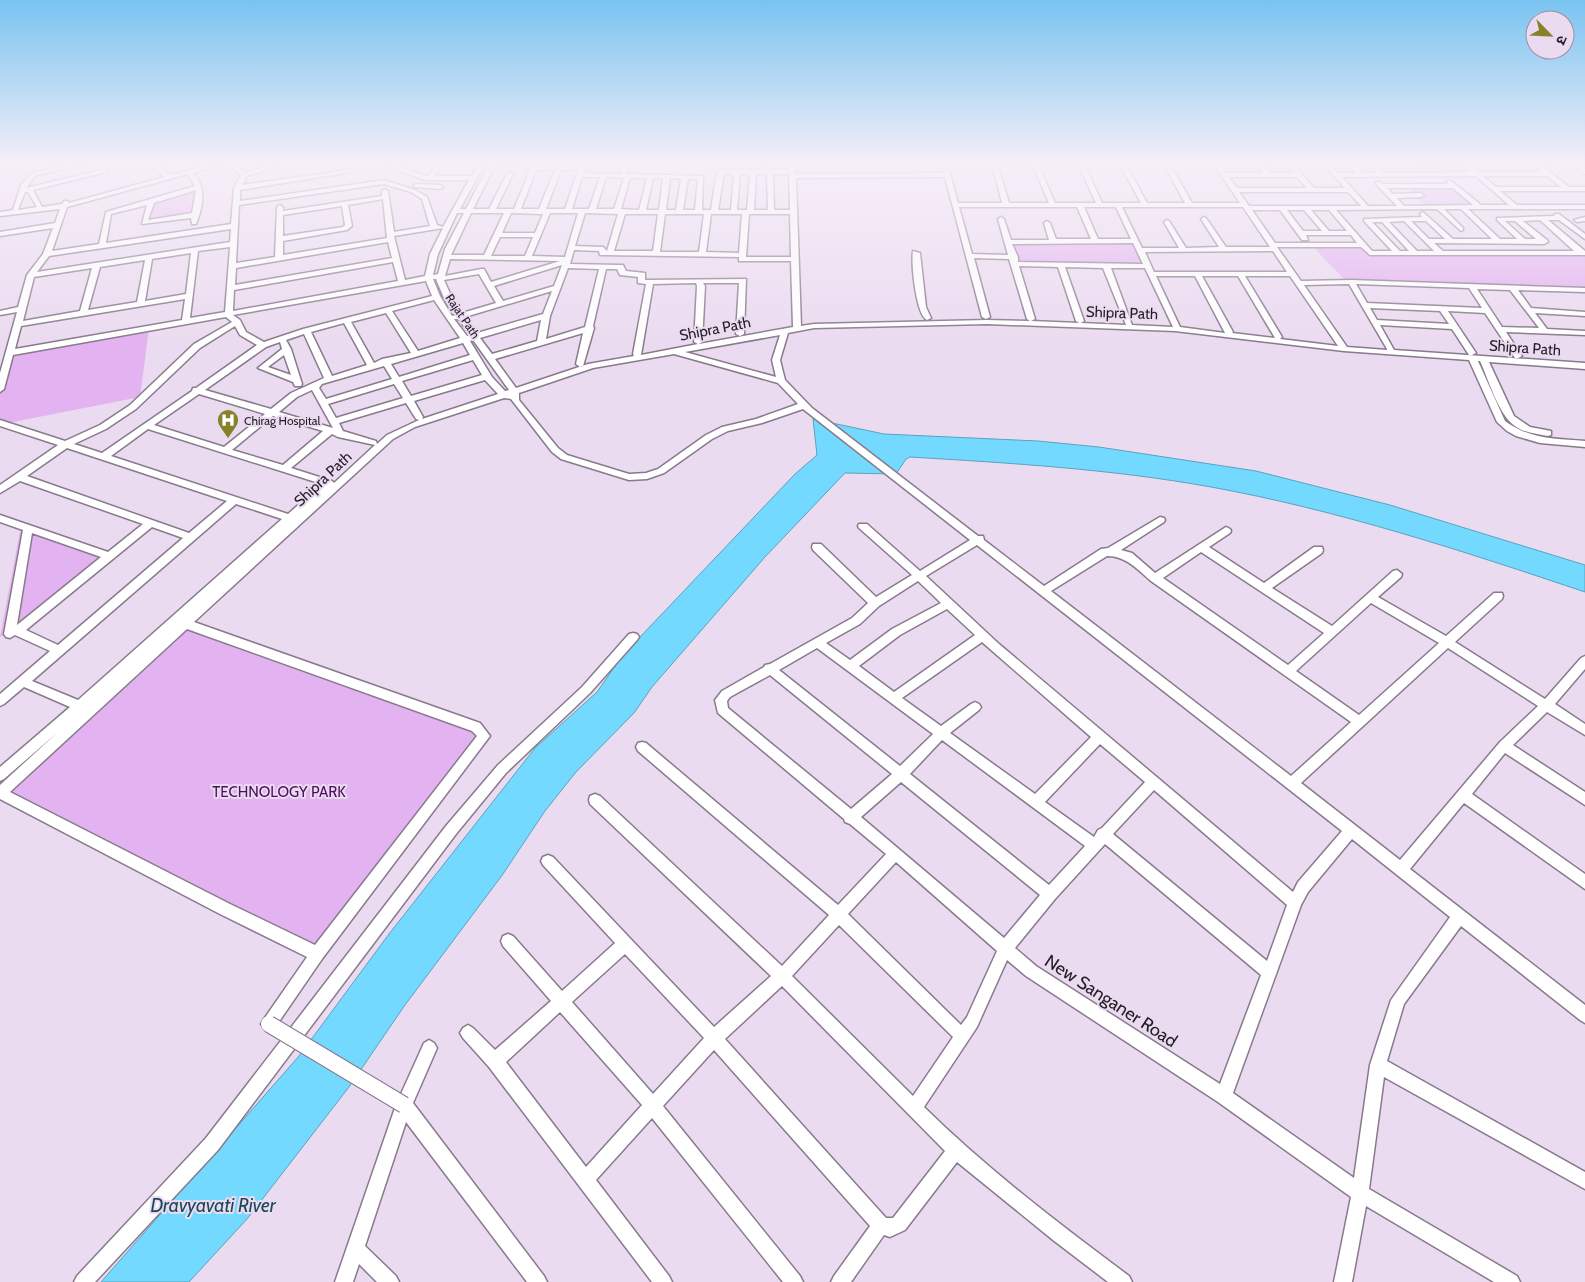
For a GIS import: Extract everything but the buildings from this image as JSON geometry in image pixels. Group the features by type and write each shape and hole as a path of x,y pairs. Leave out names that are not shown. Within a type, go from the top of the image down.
{"street":[{"path":"102,245 106,223"},
{"path":"193,232 194,223"},
{"path":"229,316 235,223"},
{"path":"279,258 281,223"},
{"path":"280,238 346,229 349,226 348,223"},
{"path":"389,223 390,237 402,283"},
{"path":"432,223 434,228"},
{"path":"429,277 435,252 450,223"},
{"name":"Rajat Path","path":"464,223 446,258 440,277 448,298 476,336 507,392"},
{"path":"486,258 502,223"},
{"path":"528,258 541,223"},
{"path":"541,343 546,316 567,262 579,223"},
{"path":"610,252 617,223"},
{"path":"656,254 660,223"},
{"path":"702,254 709,223"},
{"path":"742,260 747,223"},
{"path":"793,223 796,326"},
{"path":"959,223 986,317"},
{"path":"1002,223 1015,260 1031,319"},
{"path":"1087,223 1095,241"},
{"path":"1126,223 1177,326"},
{"path":"1168,223 1184,250"},
{"path":"1206,223 1224,250"},
{"path":"1257,223 1342,346"},
{"path":"1293,223 1311,245"},
{"path":"1318,223 1327,233"},
{"path":"1344,223 1370,253 1583,253"},
{"path":"1369,223 1398,253"},
{"path":"1387,223 1414,253"},
{"path":"1409,223 1441,253"},
{"path":"1432,223 1451,241"},
{"path":"1439,229 1462,229 1455,223"},
{"path":"1479,223 1498,241"},
{"path":"1502,223 1523,241"},
{"path":"1522,223 1556,254"},
{"path":"1546,223 1583,253"},
{"path":"1567,223 1585,239"},
{"path":"1046,224 1053,242"},
{"path":"1,236 58,225"},
{"path":"0,387 31,275 47,254 58,225"},
{"path":"47,254 235,226"},
{"path":"233,266 448,226"},
{"path":"1301,233 1352,232"},
{"path":"496,235 537,235"},
{"path":"1566,240 1585,239"},
{"path":"1427,241 1542,240"},
{"path":"1009,242 1135,241"},
{"path":"31,275 233,244"},
{"path":"1140,250 1224,250 1311,245 1363,245"},
{"path":"571,248 603,249 603,253 702,254 742,260 794,259"},
{"path":"186,321 195,249"},
{"path":"916,253 922,307 927,318"},
{"path":"140,304 149,256"},
{"path":"968,256 1060,265 1147,266"},
{"path":"446,258 528,258 621,267 623,272 641,274 642,281 650,282 743,281 740,334"},
{"path":"231,288 396,259"},
{"path":"491,284 567,262"},
{"path":"83,313 97,264"},
{"path":"1060,265 1080,321"},
{"path":"1106,265 1129,324"},
{"path":"580,364 590,328 603,266"},
{"path":"10,354 186,321 229,316 429,277 480,271 491,284 501,304"},
{"path":"1152,274 1292,274"},
{"path":"1198,274 1229,332"},
{"path":"1240,274 1278,337"},
{"name":"Rajat Path","path":"429,277 436,297 452,318 488,376 507,392"},
{"path":"698,281 701,286 698,342"},
{"path":"637,354 650,282"},
{"path":"1298,283 1352,282 1585,290"},
{"path":"1352,282 1391,349"},
{"path":"1471,286 1518,356"},
{"path":"452,318 556,288"},
{"path":"1513,289 1545,331"},
{"path":"17,324 189,296"},
{"path":"103,457 196,390 263,345 306,331 436,297"},
{"path":"1366,305 1488,312"},
{"path":"1442,308 1472,356 1500,422 1509,429 1528,438 1585,444"},
{"path":"0,313 22,309"},
{"path":"388,310 415,353"},
{"path":"1529,310 1585,314"},
{"path":"229,316 237,322 244,332 263,345"},
{"path":"226,450 304,389 328,379 385,361 546,316"},
{"name":"Shipra Path","path":"0,775 85,709 187,624 390,437 412,425 580,364 740,334 829,320 986,317 1177,326 1342,346 1472,356 1484,360 1585,366"},
{"path":"347,321 371,366"},
{"path":"0,490 66,445 103,427 134,407 197,346 237,322"},
{"name":"Shipra Path","path":"1,793 85,709 289,518 394,426 591,366 784,330 796,326 987,322 1175,329 1342,346 1472,356 1518,356 1585,360"},
{"path":"1376,322 1454,326"},
{"path":"489,358 590,328"},
{"path":"1499,328 1585,333"},
{"path":"784,330 776,360 781,381 806,408 979,539 1585,1015"},
{"path":"306,331 328,379"},
{"path":"283,338 296,380 304,389"},
{"path":"286,349 262,368 296,380"},
{"path":"673,351 781,381"},
{"path":"322,403 476,356"},
{"path":"1484,360 1510,417 1516,424 1539,432 1585,436"},
{"path":"385,361 419,417"},
{"path":"284,469 332,427 409,400 488,376"},
{"path":"316,385 315,388 332,427 341,435 373,443"},
{"path":"196,390 271,414 332,427"},
{"path":"507,392 555,450 564,457 629,477 647,476 661,471 709,437 725,429 806,408"},
{"path":"0,423 289,518"},
{"path":"147,426 329,483"},
{"path":"304,452 317,456"},
{"path":"20,477 190,537"},
{"path":"0,701 234,500"},
{"path":"0,518 109,556"},
{"path":"1110,552 1160,520"},
{"path":"9,634 151,523"},
{"path":"863,526 983,636 1295,903"},
{"path":"9,634 28,528"},
{"path":"1155,578 1226,531"},
{"path":"979,539 875,603 856,621 769,668 1050,894"},
{"path":"817,547 875,603"},
{"path":"1202,548 1332,632"},
{"path":"1264,588 1318,550"},
{"path":"1044,591 1105,552 1128,556 1155,578 1360,722"},
{"path":"1289,671 1397,574"},
{"path":"1292,783 1498,596"},
{"path":"1371,598 1446,642 1585,730"},
{"path":"852,666 896,632 947,604"},
{"path":"187,624 476,727 484,736 317,954 269,1024 404,1105 538,1282"},
{"path":"9,634 59,650"},
{"path":"894,697 943,661 983,636"},
{"path":"83,1282 212,1144 451,830 502,769 586,690 633,637"},
{"path":"817,642 1036,802 1099,840 1269,972"},
{"path":"1400,869 1504,746 1546,706 1585,661"},
{"name":"New Sanganer Road","path":"769,668 726,694 721,700 722,710 850,818 895,853 1031,971 1224,1096 1360,1192 1511,1282"},
{"path":"23,682 85,709"},
{"path":"850,818 900,775 942,732 975,708"},
{"path":"1036,802 1100,737"},
{"path":"1504,746 1585,799"},
{"path":"642,747 838,914 962,1036"},
{"path":"914,1108 972,1022 1005,949 1050,894 1153,782"},
{"path":"1,793 225,909 317,954"},
{"path":"1464,795 1585,882"},
{"path":"596,800 782,976 956,1150 1059,1234 1123,1282"},
{"path":"1224,1096 1269,972 1303,886 1351,830"},
{"path":"585,1180 652,1104 714,1038 782,976 895,853"},
{"path":"548,861 714,1038 881,1225 890,1228 899,1224 956,1150"},
{"path":"1343,1282 1360,1192 1378,1065 1398,1000 1460,916"},
{"path":"508,941 652,1104 794,1282"},
{"path":"495,1061 625,944"},
{"path":"468,1033 495,1061 663,1282"},
{"path":"344,1282 404,1105 430,1048"},
{"path":"1378,1065 1585,1181"},
{"path":"840,1282 881,1225"},
{"path":"356,1249 390,1282"}],"green space":[{"path":"1135,241 1147,266 1016,264 1009,242"},
{"path":"1311,245 1363,245 1370,253 1585,253 1585,290 1345,280"},
{"path":"149,328 140,397 3,424 0,423 0,389 9,353"},
{"path":"21,526 109,556 17,631 0,637"},
{"name":"TECHNOLOGY PARK","path":"187,624 476,727 484,736 317,954 1,793"}],"water":[{"name":"Dravyavati River","path":"813,419 884,434 1038,441 1099,447 1256,471 1390,505 1585,565 1585,592 1400,533 1306,507 1211,487 1060,467 910,457 906,459 896,474 845,473 765,557 652,687 634,713 576,772 545,811 503,874 405,1005 349,1087 247,1219 189,1282 101,1282 299,1056 389,934 535,748 597,692 622,656 795,474 817,455"}],"place":[{"name":"Chirag Hospital","path":"228,439"}]}
